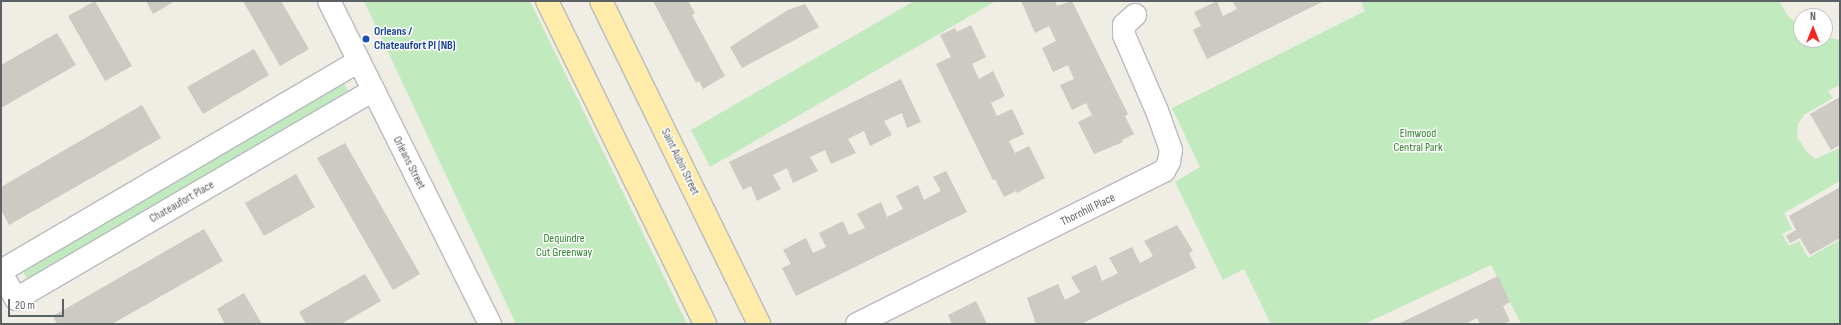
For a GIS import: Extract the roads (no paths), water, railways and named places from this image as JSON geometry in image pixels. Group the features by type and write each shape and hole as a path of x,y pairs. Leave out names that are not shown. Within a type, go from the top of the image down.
{"main road":[{"path":"547,1 705,324"},
{"name":"Saint Aubin Street","path":"601,1 759,324"}],"street":[{"name":"Orleans Street","path":"330,1 490,324"},
{"name":"Thornhill Place","path":"857,324 1164,171 1169,162 1171,150 1157,111 1124,35 1124,25 1135,15"},
{"name":"Chateaufort Place","path":"359,61 1,272 16,299 373,90"}],"place":[{"name":"Orleans / Chateaufort Pl (NB)","path":"366,39"}],"park label":[{"name":"Elmwood Central Park","path":"1418,141"},
{"name":"Dequindre Cut Greenway","path":"564,246"}]}
